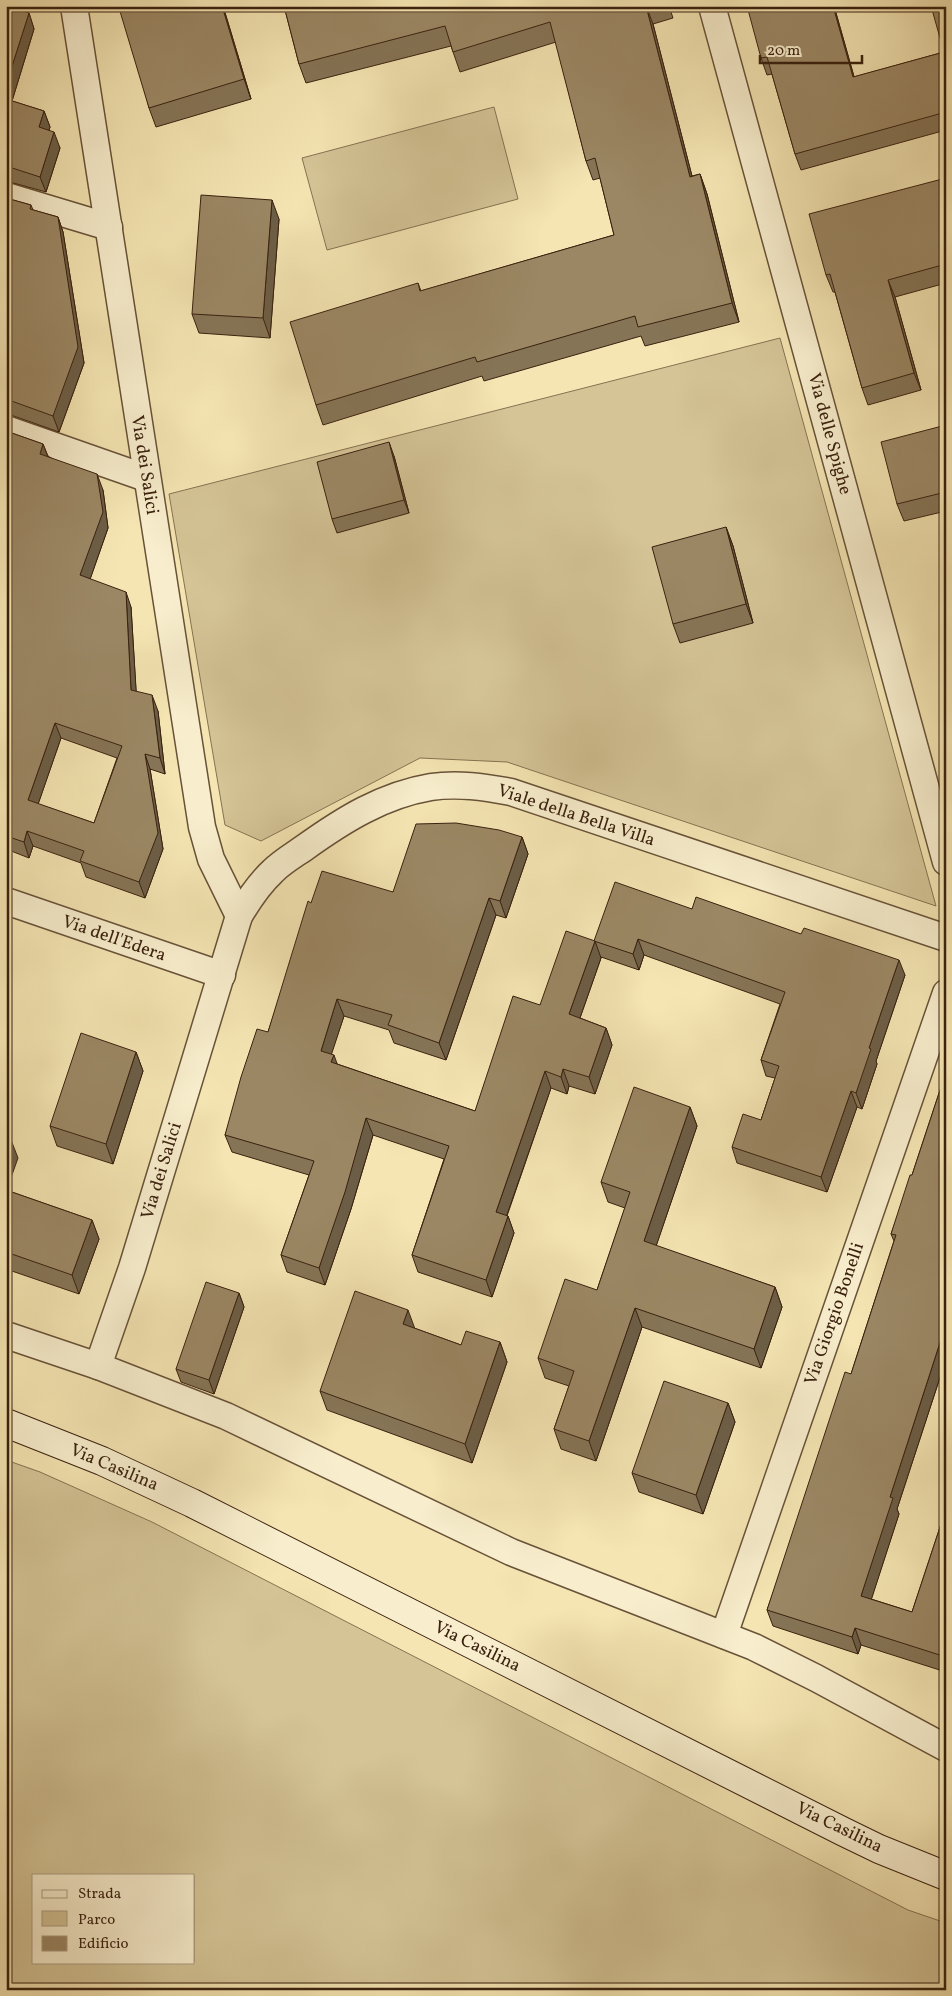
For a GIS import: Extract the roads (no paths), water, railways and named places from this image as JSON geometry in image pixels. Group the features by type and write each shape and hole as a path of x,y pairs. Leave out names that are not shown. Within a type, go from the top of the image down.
{"main road":[{"name":"Via Casilina","path":"6,1423 102,1461 192,1503 476,1648 622,1718 844,1832 879,1849 946,1876"}],"street":[{"name":"Via dei Salici","path":"74,6 202,828 211,859 239,916"},
{"name":"Via delle Spighe","path":"712,6 946,862"},
{"path":"6,196 109,227"},
{"path":"6,429 146,478"},
{"name":"Viale della Bella Villa","path":"222,975 239,916 257,888 274,870 319,837 358,813 394,796 432,787 458,785 511,792 946,938"},
{"name":"Via dell'Edera","path":"6,901 222,975"},
{"name":"Via dei Salici","path":"98,1366 132,1268 222,975"},
{"name":"Via Giorgio Bonelli","path":"724,1635 946,993"},
{"path":"6,1335 98,1366 226,1416 520,1556 724,1635 777,1658 946,1748"}]}
